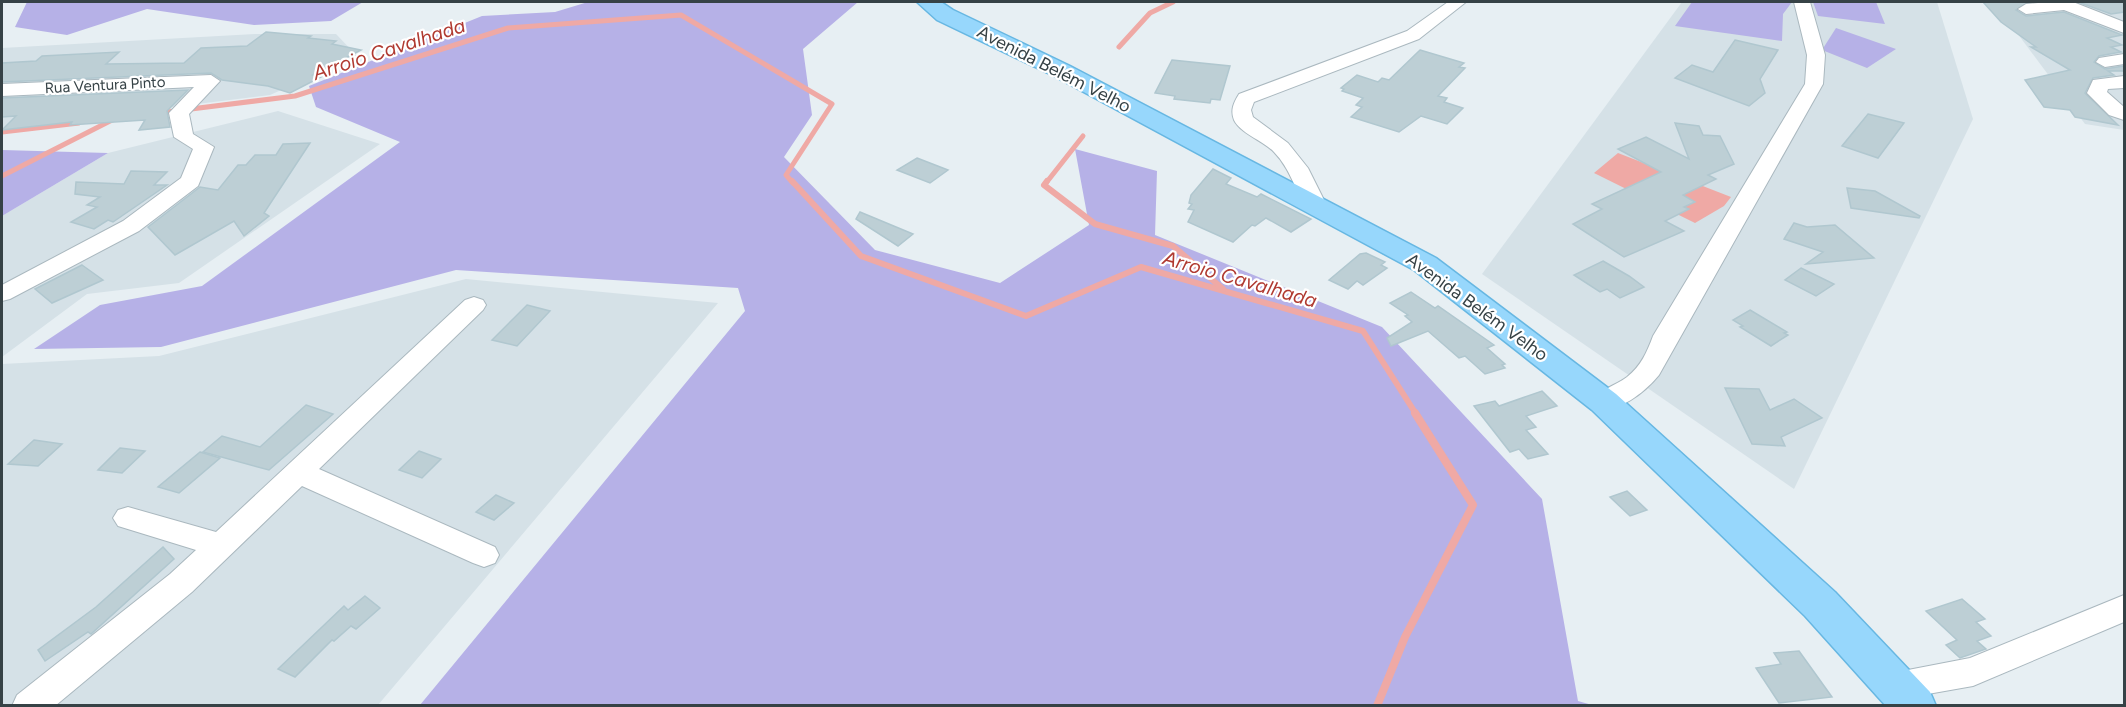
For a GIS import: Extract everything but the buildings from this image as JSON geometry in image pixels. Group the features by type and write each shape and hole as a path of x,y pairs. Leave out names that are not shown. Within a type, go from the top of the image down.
{"main road":[{"name":"Avenida Belém Velho","path":"928,2 945,15 1062,71 1425,264 1604,402 1820,604 1904,695"}],"street":[{"path":"1314,204 1298,168 1281,147 1244,120 1242,110 1246,98 1413,35 1458,2"},
{"path":"1604,402 1639,384 1656,362 1666,336 1814,84 1816,55 1802,2"},
{"path":"2026,9 2063,3 2124,28"},
{"path":"2105,62 2124,59"},
{"name":"Rua Ventura Pinto","path":"2,90 212,81 184,108 184,137 204,147 190,181 131,226 2,294"},
{"path":"2124,82 2100,84 2097,93 2116,111 2124,114"},
{"path":"29,705 181,583 474,305"},
{"path":"298,472 484,555"},
{"path":"128,518 221,545"},
{"path":"1904,695 1973,672 2124,608"}],"shaded area":[{"path":"27,2 363,2 331,21 254,25 147,9 67,35 15,27"},
{"path":"588,2 858,2 803,49 812,115 784,157 875,250 1000,283 1089,225 1075,149 1157,171 1155,235 1382,327 1542,499 1578,701 1592,705 420,705 745,311 738,288 456,270 161,347 34,349 100,305 202,286 400,142 316,107 309,86 482,16 555,12"},
{"path":"1682,2 1937,2 1973,119 1794,489 1482,274"},
{"path":"1692,2 1792,2 1783,14 1782,41 1675,26"},
{"path":"1813,2 1876,2 1885,24 1818,16"},
{"path":"1994,2 2124,2 2124,130 2085,124"},
{"path":"1836,28 1896,49 1867,68 1822,50"},
{"path":"255,34 336,34 357,56 270,95 2,128 2,48"},
{"path":"278,111 380,144 179,283 87,294 2,357 2,216 108,153"},
{"path":"2,150 108,153 2,216"},
{"path":"1618,153 1731,197 1724,206 1695,223 1594,173"},
{"path":"466,279 718,303 378,705 2,706 2,364 159,356"}],"waterway":[{"path":"1119,47 1150,13 1173,2"},
{"name":"Arroio Cavalhada","path":"159,113 295,96 508,28 681,15 832,104 786,175 793,183"},
{"path":"2,176 114,119"},
{"name":"Arroio Cavalhada","path":"2,132 79,123"},
{"path":"1046,183 1083,136"},
{"name":"Arroio Cavalhada","path":"792,181 861,256 1026,316 1141,267 1363,331 1416,414"},
{"path":"1047,181 1044,185 1095,224 1173,246 1223,289"},
{"name":"Arroio Cavalhada","path":"1377,706 1405,637 1473,505 1415,413"}]}
